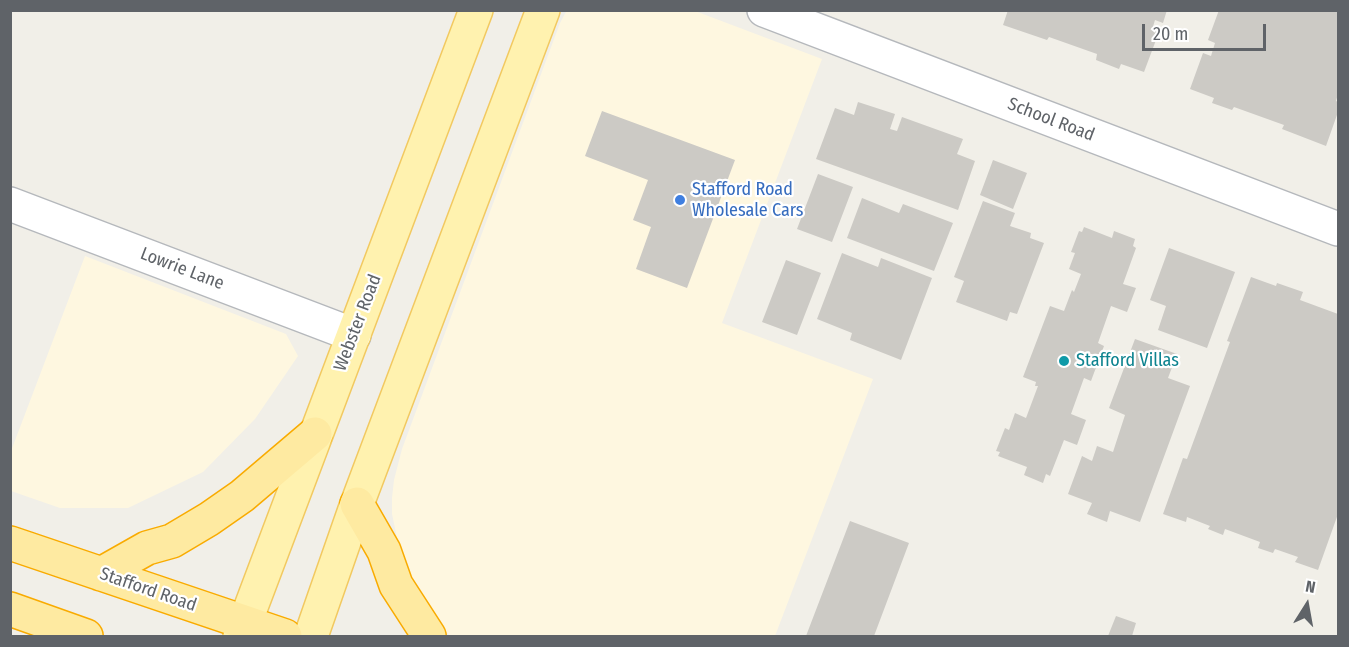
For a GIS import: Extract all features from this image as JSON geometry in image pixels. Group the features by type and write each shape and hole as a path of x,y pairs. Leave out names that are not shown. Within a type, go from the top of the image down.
{"highway":[{"path":"101,574 147,548 172,541 210,519 242,496 315,435"},
{"path":"357,504 384,551 396,585 429,636"},
{"name":"Stafford Road","path":"10,543 101,574 242,630 285,636"},
{"path":"10,609 69,633"}],"main road":[{"name":"Webster Road","path":"242,630 476,10"},
{"path":"311,636 357,504 543,10"}],"street":[{"name":"School Road","path":"764,10 1338,230"},
{"name":"Lowrie Lane","path":"10,204 354,335"}],"shaded area":[{"path":"567,10 695,11 822,59 722,323 873,379 775,636 450,636 439,624 413,581 399,547 392,514 392,498 402,449 560,23"},
{"path":"85,256 286,334 298,356 255,419 203,472 128,508 60,508 11,491 11,451"}],"building":[{"path":"1008,10 1167,10 1163,23 1155,20 1152,30 1159,32 1144,72 1121,64 1119,69 1096,60 1097,54 1049,37 1047,40 1003,25"},
{"path":"1219,10 1338,10 1338,94 1336,101 1338,112 1326,146 1282,129 1284,125 1234,107 1232,110 1212,103 1214,98 1190,89 1203,53 1211,56 1215,43 1208,40"},
{"path":"858,102 895,114 890,129 897,131 902,117 963,139 957,154 975,161 958,210 816,159 835,108 854,115"},
{"name":"Stafford Road Wholesale Cars","path":"602,111 735,160 687,288 636,269 651,227 633,220 648,180 585,156"},
{"path":"993,160 1027,173 1013,209 980,195"},
{"path":"818,174 853,187 832,242 797,229"},
{"path":"862,198 899,213 903,204 953,223 934,271 847,238"},
{"path":"983,201 1015,213 1010,226 1031,233 1030,238 1044,243 1017,314 1010,312 1007,321 956,302 964,281 954,277"},
{"name":"Stafford Villas","path":"1084,227 1112,238 1114,231 1135,239 1133,246 1136,248 1123,284 1136,288 1127,312 1111,306 1098,343 1104,346 1091,381 1084,378 1071,414 1086,420 1077,445 1064,440 1050,476 1046,474 1043,483 1024,475 1027,467 998,456 1000,452 996,451 1005,428 1009,430 1015,413 1026,418 1038,386 1035,386 1036,382 1023,377 1050,306 1064,311 1072,290 1074,292 1081,274 1069,269 1075,253 1071,252 1079,231 1082,232"},
{"path":"1169,248 1235,272 1207,348 1158,330 1166,306 1150,300"},
{"path":"842,253 878,267 881,258 932,278 901,360 850,340 852,333 817,319"},
{"path":"786,260 821,273 797,335 762,322"},
{"path":"1251,277 1303,292 1300,300 1338,314 1338,514 1318,570 1295,562 1298,557 1275,549 1273,553 1258,548 1260,542 1225,529 1223,535 1208,529 1210,526 1187,517 1186,522 1163,514 1183,458 1187,459"},
{"path":"1135,339 1177,354 1168,378 1190,386 1140,522 1110,511 1107,522 1087,514 1092,503 1068,494 1082,456 1092,461 1097,446 1113,452 1125,415 1109,408"},
{"path":"850,521 909,543 874,636 806,636"},
{"path":"1116,616 1136,623 1132,636 1108,636"}],"place":[{"name":"Stafford Road Wholesale Cars","path":"680,200"},
{"name":"Stafford Villas","path":"1064,361"}]}
